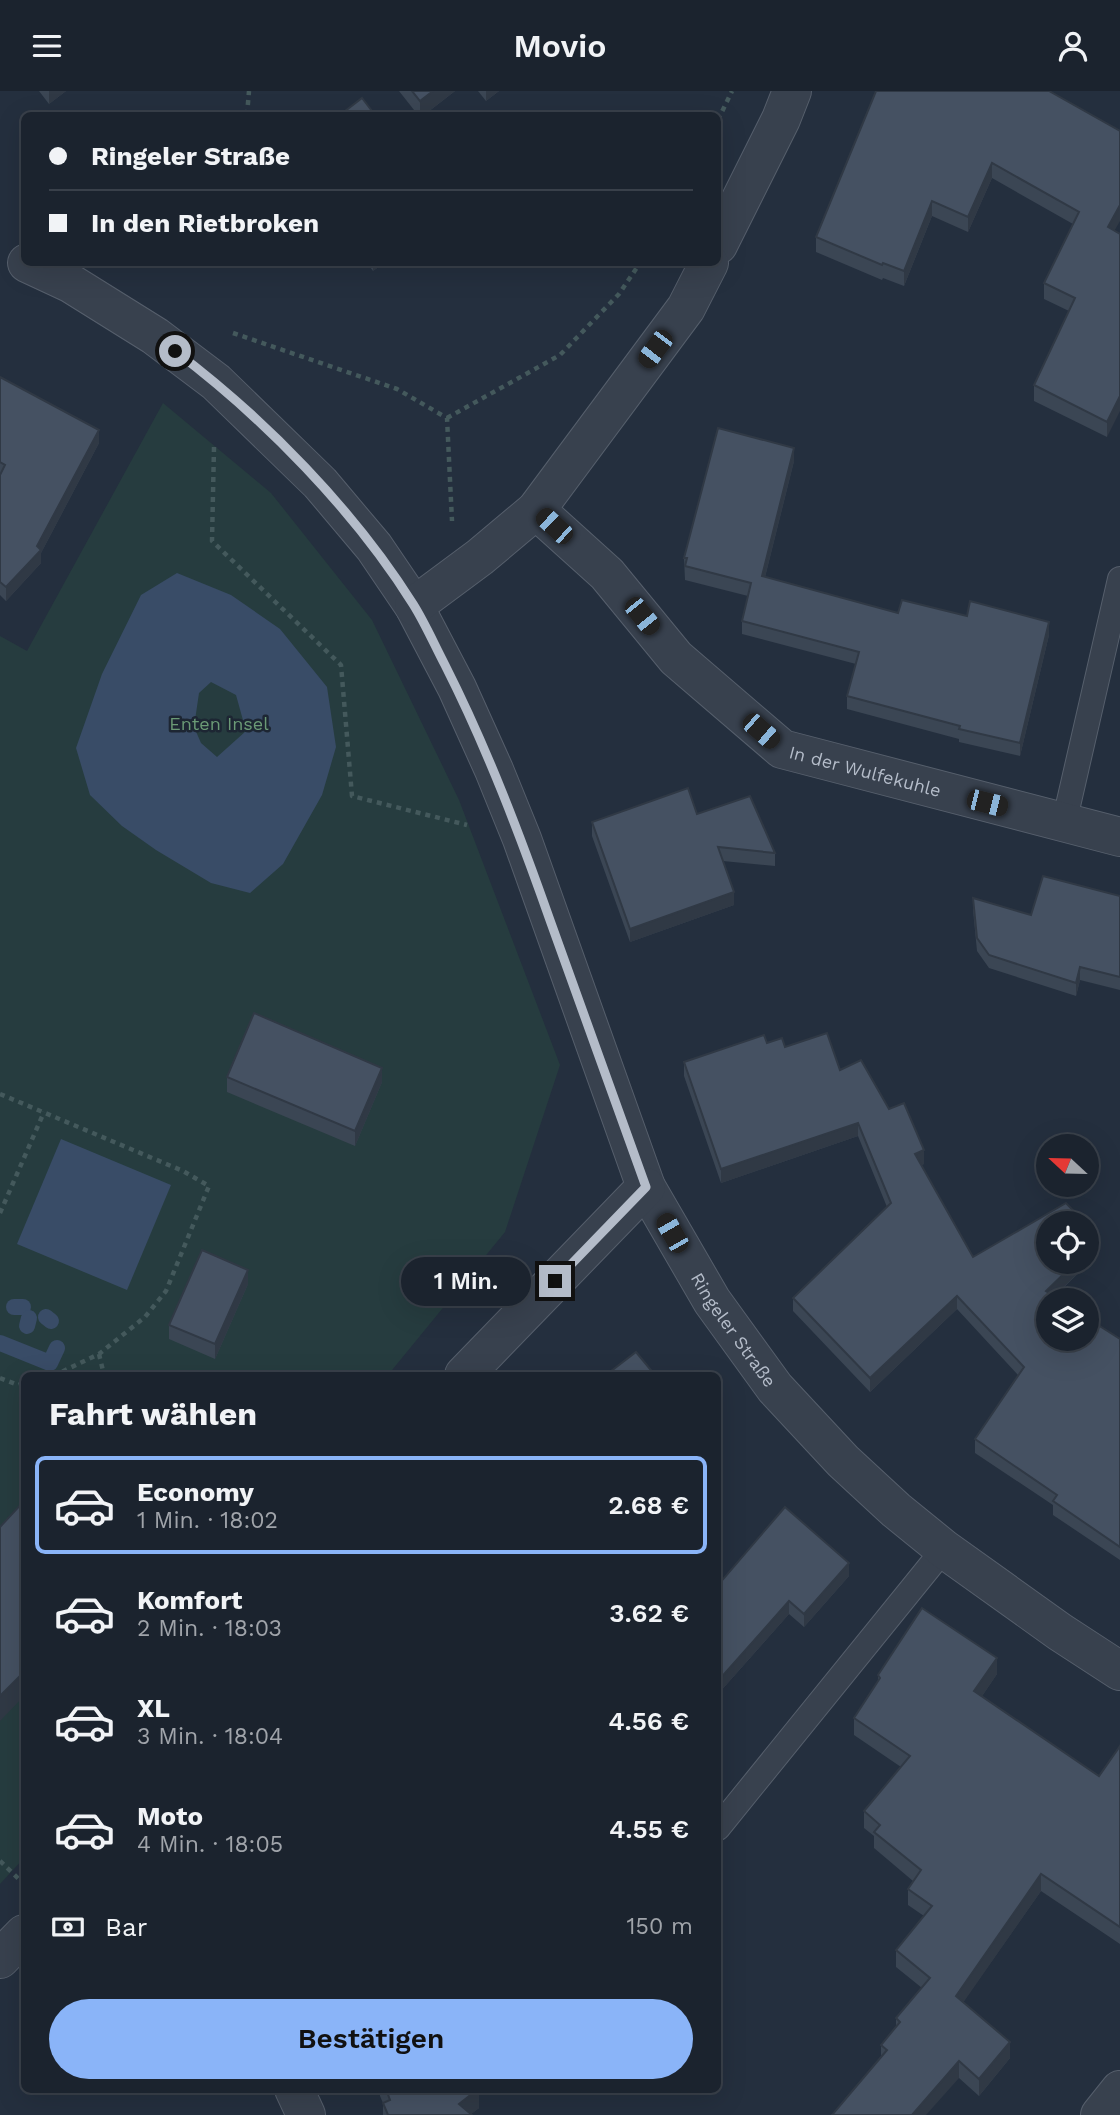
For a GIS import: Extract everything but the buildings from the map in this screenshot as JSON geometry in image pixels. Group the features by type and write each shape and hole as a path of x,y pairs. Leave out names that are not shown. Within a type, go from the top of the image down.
{"street":[{"path":"721,239 781,119 792,91"},
{"name":"Ringeler Straße","path":"0,249 21,260"},
{"name":"Ringeler Straße","path":"34,266 70,283 155,336 216,382 320,483 374,547 414,605 457,688 522,839 646,1187 712,1301 775,1388 843,1461 896,1510 944,1549 1060,1632 1120,1671"},
{"path":"414,605 464,569 536,510 686,307 707,266"},
{"name":"In der Wulfekuhle","path":"536,510 607,574 676,658 782,749 1120,837"},
{"path":"467,1372 646,1187"},
{"path":"0,1959 21,1937"},
{"path":"1100,2115 1120,2090"},
{"path":"296,2093 306,2115"}],"lane":[{"path":"1065,823 1120,579"},
{"path":"721,1824 944,1549"}],"path":[{"path":"247,112 249,91"},
{"path":"721,114 732,91"},
{"path":"447,418 560,355 619,294 638,266"},
{"path":"226,330 397,389 447,418"},
{"path":"216,382 212,541 341,665 352,796 522,839"},
{"path":"447,418 452,527 464,569"},
{"path":"0,1094 183,1171 209,1187 166,1291 145,1317 99,1354 61,1372"},
{"path":"0,1213 44,1112"},
{"path":"99,1354 103,1372"},
{"path":"0,1378 21,1384"},
{"path":"0,1861 21,1881"}],"green space":[{"name":"Enten Insel","path":"163,403 271,493 372,620 459,800 560,1065 505,1232 390,1372 21,1372 21,1861 0,1884 0,636 27,651"}],"water":[{"path":"177,573 231,595 280,629 327,687 336,747 322,795 283,864 250,893 211,883 156,850 122,826 90,795 76,748 102,674 141,595","holes":["211,682 236,695 246,731 217,757 201,743 194,727 199,693"]},
{"path":"61,1139 171,1185 127,1290 17,1244"}],"waterway":[{"path":"14,1307 23,1307"},
{"path":"46,1317 51,1321"},
{"path":"27,1326 29,1318"},
{"path":"0,1343 50,1363 57,1348"}],"route":[{"path":"175,351 216,382 320,483 374,547 414,605 457,688 494,770 522,839 646,1187 555,1281"}]}
